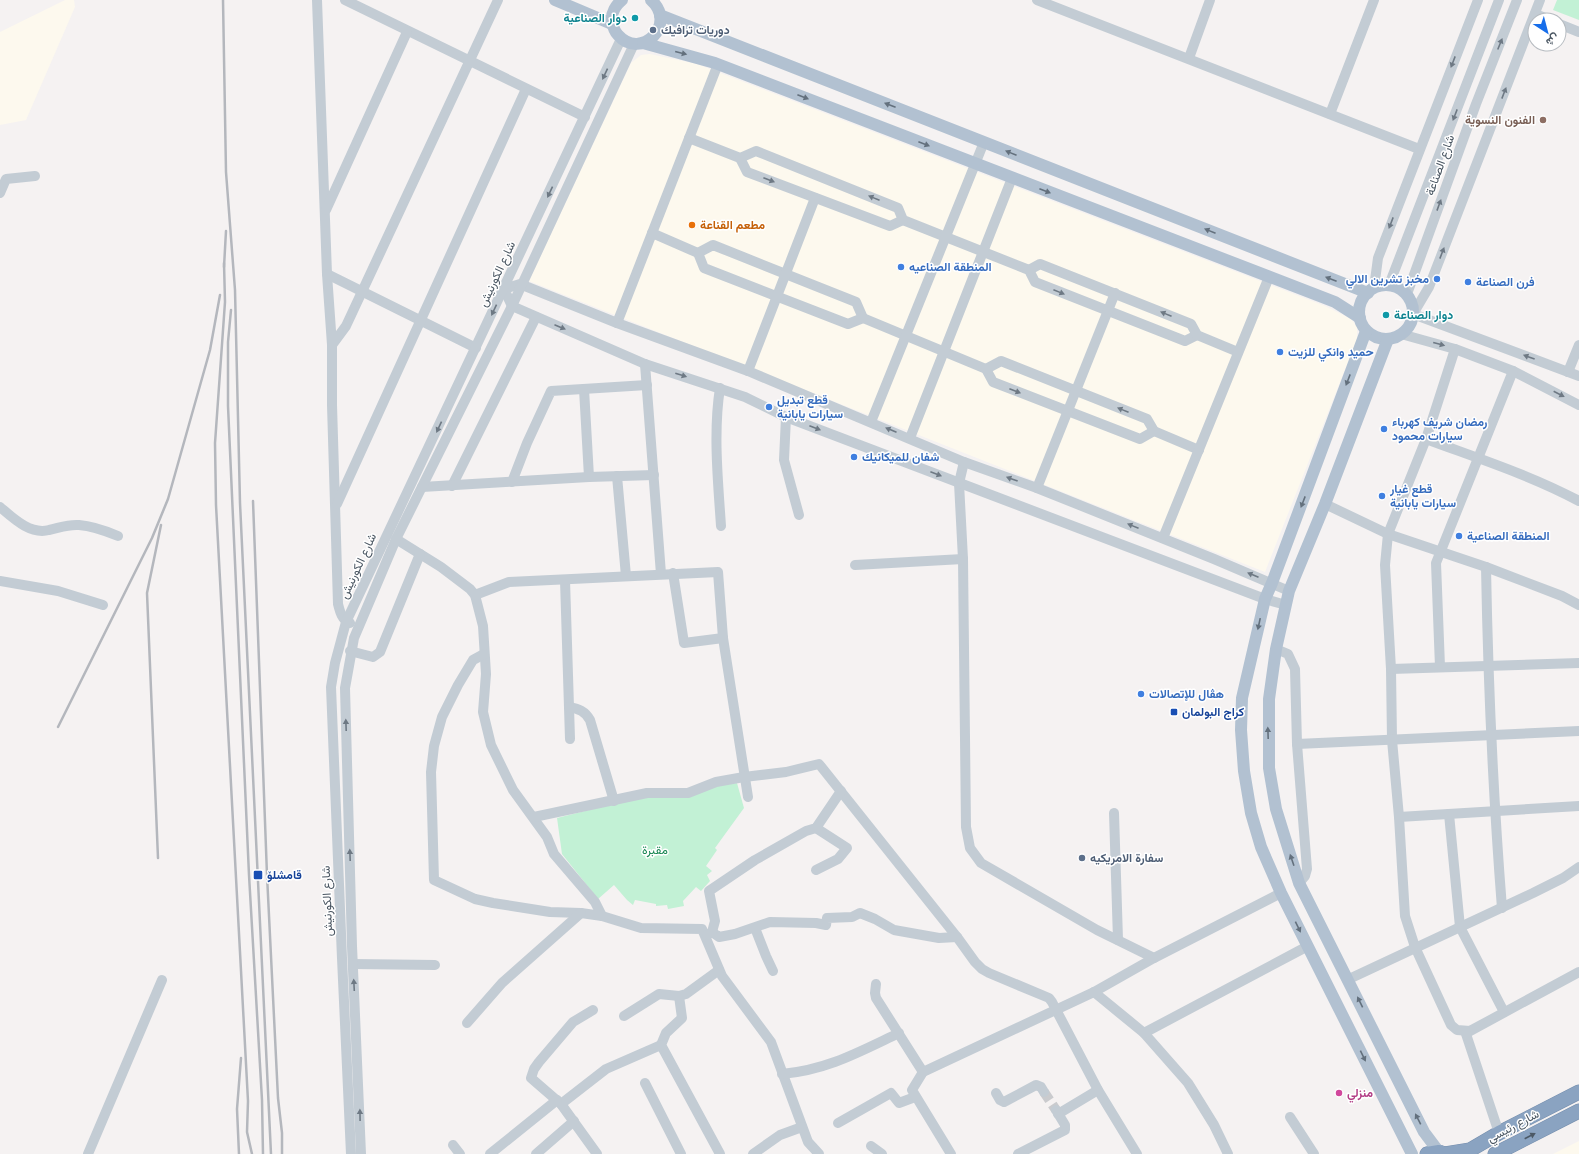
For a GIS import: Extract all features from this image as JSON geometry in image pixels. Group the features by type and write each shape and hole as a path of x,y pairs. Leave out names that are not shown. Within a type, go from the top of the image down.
{"highway":[{"name":"شارع رئيسي","path":"1437,1153 1470,1150 1499,1133 1579,1092"},
{"name":"شارع رئيسي","path":"1495,1154 1579,1110"}],"main road":[{"path":"555,0 612,24"},
{"path":"620,0 613,11 612,24 615,32 621,39 706,59 1336,302 1360,318"},
{"path":"656,5 984,142 1371,290"},
{"path":"639,43 648,41 660,27 656,5"},
{"path":"1389,285 1402,290 1407,294 1412,303 1413,314 1410,326 1401,334 1388,339 1380,339 1373,336 1366,330 1360,318 1360,304 1371,290 1389,285"},
{"path":"1366,330 1265,599 1242,698 1241,717 1244,771 1251,813 1261,847 1281,893 1412,1154"},
{"path":"1388,339 1325,504 1289,591 1276,649 1269,699 1269,768 1276,809 1299,883 1349,979 1424,1132 1437,1153"},
{"path":"1281,893 1299,883"}],"street":[{"path":"317,0 327,274 332,345 332,405 338,604 341,614 346,622 357,627"},
{"path":"345,0 407,32 585,117"},
{"path":"332,345 346,326 498,0"},
{"path":"1037,0 1419,149"},
{"path":"1188,58 1210,0"},
{"path":"1330,114 1374,0"},
{"path":"1371,290 1378,258 1478,0"},
{"path":"1389,285 1499,0"},
{"name":"شارع الصناعة","path":"1407,294 1476,104 1517,0"},
{"path":"1535,12 1540,0"},
{"path":"1567,27 1579,32"},
{"path":"325,212 407,32"},
{"path":"1527,32 1429,287 1413,314 1579,376"},
{"name":"شارع الكورنيش","path":"351,1154 341,950 331,687 335,663 346,622 621,39"},
{"name":"شارع الكورنيش","path":"361,1154 345,688 350,651 357,627 396,539 512,306 520,284 639,43"},
{"path":"617,323 718,64"},
{"path":"336,506 526,89"},
{"path":"690,138 740,158 747,172 890,226 903,220"},
{"path":"871,422 984,142"},
{"path":"740,158 756,151 898,208 903,220 1029,270 1035,282 1185,341 1196,335"},
{"path":"0,193 6,179 35,176"},
{"path":"910,438 1012,178"},
{"path":"748,371 815,198"},
{"path":"652,233 698,253 704,268 848,324 863,318"},
{"path":"698,253 713,245 786,273 856,302 863,318 986,369 993,382 1140,439 1154,431"},
{"path":"1029,270 1040,264 1115,293 1191,324 1196,335 1238,352"},
{"path":"327,274 476,348"},
{"path":"1163,538 1269,277"},
{"path":"1286,605 1265,599 786,417 745,397 646,364 512,306 504,289 520,284 617,323 748,371 964,462 1036,488 1163,538 1289,591"},
{"path":"1036,488 1115,293"},
{"path":"452,486 536,317"},
{"path":"1401,334 1455,349 1513,371 1579,404"},
{"path":"1568,372 1579,345"},
{"path":"1455,349 1426,439 1388,534 1384,565 1391,669 1392,740 1399,817 1405,916 1414,948 1451,1025 1457,1030 1466,1032 1473,1029 1579,972"},
{"path":"986,369 1001,360 1147,419 1154,431 1199,450"},
{"path":"646,364 662,574"},
{"path":"1440,667 1436,563 1513,371"},
{"path":"512,482 552,390 647,385"},
{"path":"720,388 717,403 717,468 720,526"},
{"path":"584,389 589,477"},
{"path":"786,417 784,460 799,515"},
{"path":"1426,439 1531,478 1555,488 1579,501"},
{"path":"964,462 959,483 963,559 964,760 966,828 970,848 975,857 981,863 1097,930 1154,958"},
{"path":"422,488 589,477 654,475"},
{"path":"617,476 626,576"},
{"path":"1325,504 1388,534 1486,567 1562,596 1579,605"},
{"path":"0,507 25,526 35,530 43,531 78,524 118,536"},
{"path":"396,539 440,567 470,589 475,595 482,619 486,674 483,712 491,745 513,790 548,837 554,854 595,902 602,916"},
{"path":"350,651 373,657 380,652 420,554"},
{"path":"855,565 963,559"},
{"path":"1486,567 1488,666 1494,811 1502,908"},
{"path":"475,595 509,582 718,572 723,638 748,797"},
{"path":"674,573 684,643 723,638"},
{"path":"565,580 570,739"},
{"path":"0,581 58,591 103,605"},
{"path":"1276,649 1288,654 1295,669 1297,744 1307,869 1305,876 1299,883"},
{"path":"484,654 473,660 458,685 442,717 434,746 431,772 434,880 476,899 493,903 550,912 581,913 602,916 641,928 702,929 708,934 719,937 735,934 770,922 816,923 826,925 827,918 852,917 860,913 875,919 894,930 939,938 957,937"},
{"path":"1391,669 1579,662"},
{"path":"569,707 581,709 587,714 590,720 614,801"},
{"path":"1297,744 1579,731"},
{"path":"534,817 647,794 688,793 716,782 786,772 819,764 957,937 975,962 989,973 1048,998 1052,1002 1098,1090 1137,1154"},
{"path":"819,1154 808,1142 771,1042 722,976 708,934 715,921 709,891 755,860 806,831 816,828 841,791"},
{"path":"1399,817 1579,806"},
{"path":"1114,813 1118,940"},
{"path":"1449,814 1460,927 1504,1012"},
{"path":"816,828 848,848 838,859 816,870"},
{"path":"1349,979 1502,908 1563,878 1579,867"},
{"path":"951,1154 912,1090 923,1072 1094,992 1154,958 1281,893"},
{"path":"467,1023 502,983 581,913"},
{"path":"755,928 766,956 774,971"},
{"path":"1144,1033 1308,946"},
{"path":"354,964 435,965"},
{"path":"624,1016 659,994 679,996 686,994 720,970"},
{"path":"88,1154 162,980"},
{"path":"876,984 876,998 923,1072"},
{"path":"1094,992 1144,1033 1194,1090 1214,1125 1228,1154"},
{"path":"490,1154 606,1069 661,1045 666,1033 682,1018 679,996"},
{"path":"592,1010 573,1022 534,1069 531,1078 559,1102 597,1154"},
{"path":"782,1074 803,1072 836,1062 899,1032"},
{"path":"1466,1032 1499,1133"},
{"path":"661,1045 720,1154"},
{"path":"645,1083 681,1154"},
{"path":"996,1093 1000,1100 1004,1102 1036,1085 1039,1085 1044,1092"},
{"path":"1018,1154 1031,1151 1065,1130 1065,1125 1057,1112 1098,1090"},
{"path":"838,1123 891,1093 899,1103 916,1097"},
{"path":"1290,1117 1314,1154"},
{"path":"536,1154 574,1121"},
{"path":"754,1154 780,1135 802,1127"},
{"path":"453,1145 460,1154"},
{"path":"871,1146 882,1154"}],"shaded area":[{"path":"65,0 74,0 75,7 26,120 0,125 0,32"},
{"path":"650,54 697,64 1325,306 1351,319 1357,327 1357,339 1265,572 529,281 631,63 641,55"},
{"path":"1579,1141 1579,1154 1553,1154"}],"green space":[{"path":"1557,0 1579,0 1579,20 1567,15 1567,12 1558,12 1553,10"},
{"name":"مقبرة","path":"737,783 744,808 715,848 717,850 706,866 712,871 707,875 710,881 701,891 696,887 683,901 684,906 668,909 667,905 656,906 656,904 635,900 633,905 614,885 598,899 562,854 557,818 641,797"}],"tunnel":[{"path":"1044,1092 1056,1110"}],"railway":[{"path":"223,0 226,172 235,290 240,503 271,1154"},
{"path":"224,267 226,231"},
{"path":"224,263 225,302 215,443 216,505 248,1101 247,1132 252,1154"},
{"path":"58,727 152,538 168,499 210,350 220,295"},
{"path":"231,310 228,342 228,406 249,875 262,1100 263,1154"},
{"path":"253,501 267,875 282,1154"},
{"path":"158,858 147,593 161,525"},
{"path":"239,1154 237,1109 241,1058"}],"place":[{"name":"دوار الصناعية","path":"635,18"},
{"name":"دوريات ترافيك","path":"653,30"},
{"name":"الفنون النسوية","path":"1543,120"},
{"name":"مطعم القناعة","path":"692,225"},
{"name":"المنطقة الصناعيه","path":"901,267"},
{"name":"مخبز تشرين الالي","path":"1437,279"},
{"name":"فرن الصناعة","path":"1468,282"},
{"name":"دوار الصناعة","path":"1386,315"},
{"name":"حميد وانكي للزيت","path":"1280,352"},
{"name":"قطع تبديل سيارات يابانية","path":"769,407"},
{"name":"رمضان شريف كهرباء سيارات محمود","path":"1384,429"},
{"name":"شفان للميكانيك","path":"854,457"},
{"name":"قطع غيار سيارات يابانية","path":"1382,496"},
{"name":"المنطقة الصناعية","path":"1459,536"},
{"name":"هڤال للإتصالات","path":"1141,694"},
{"name":"كراج البولمان","path":"1174,712"},
{"name":"سفارة الامريكيه","path":"1082,858"},
{"name":"قامشلۆ","path":"258,875"},
{"name":"منزلي","path":"1339,1093"}]}
